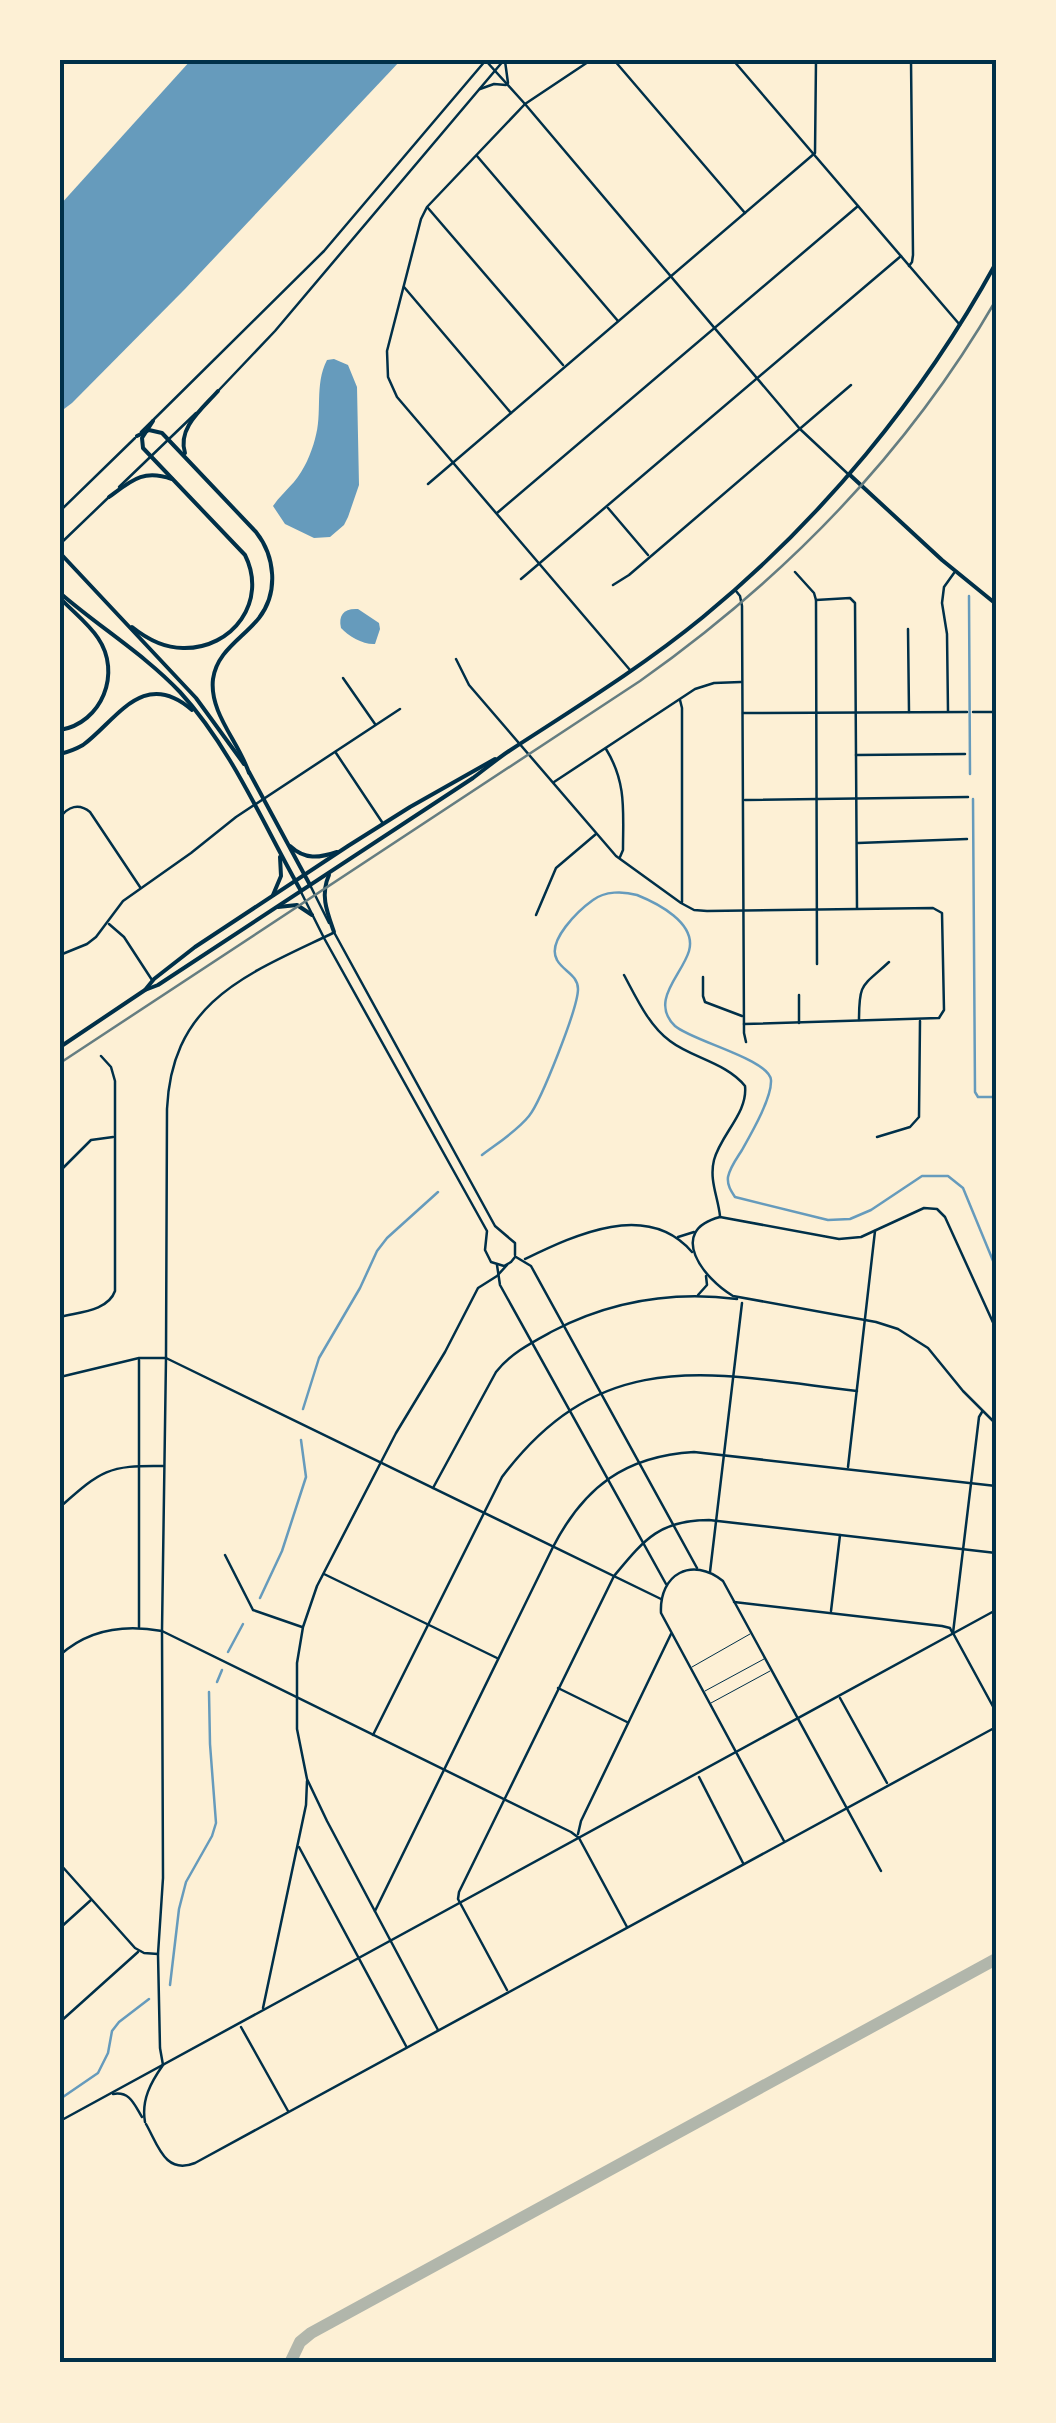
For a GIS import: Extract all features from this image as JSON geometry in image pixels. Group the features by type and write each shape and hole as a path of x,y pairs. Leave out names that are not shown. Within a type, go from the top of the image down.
{"main road":[{"path":"60,1048 145,990 216,933 382,823 500,757 631,672 735,590 802,526 910,398 996,263"},
{"path":"190,462 182,446 184,432 218,392"},
{"path":"118,615 163,645 200,646 220,639 237,626 247,613 253,582 245,556 142,444 152,421"},
{"path":"137,436 158,431 168,439 265,543 272,568 271,590 264,610 224,652 212,686 216,705 249,773 310,885"},
{"path":"109,497 142,476 156,474 174,480"},
{"path":"848,474 994,603"},
{"path":"60,554 196,698 249,773"},
{"path":"60,595 166,678 201,717 301,890"},
{"path":"60,595 106,652 108,674 98,707 76,726 60,730"},
{"path":"60,754 82,746 133,700 175,698 201,717"},
{"path":"154,983 310,885 500,757"},
{"path":"382,823 389,833"},
{"path":"287,843 296,852 311,857 341,850"},
{"path":"274,895 281,876 279,852"},
{"path":"332,870 324,898 334,932"},
{"path":"274,908 297,906 312,915"},
{"path":"216,933 222,942"}],"street":[{"path":"60,544 218,392 505,60"},
{"path":"505,60 510,87"},
{"path":"590,60 525,104 427,207 390,333 386,364 397,396 631,672"},
{"path":"614,60 745,214"},
{"path":"733,60 960,325"},
{"path":"428,484 814,155 816,60"},
{"path":"909,266 913,255 911,60"},
{"path":"60,510 316,260 486,61 800,429 848,474"},
{"path":"479,90 494,84 510,87"},
{"path":"476,155 619,321"},
{"path":"496,513 858,206"},
{"path":"427,207 565,367"},
{"path":"522,579 901,256"},
{"path":"403,286 511,413"},
{"path":"614,585 851,385"},
{"path":"607,506 650,557"},
{"path":"795,572 816,600 818,964"},
{"path":"948,712 947,634 942,603 944,587 955,572"},
{"path":"735,590 742,604 746,1042"},
{"path":"994,603 996,595"},
{"path":"816,600 854,600 856,606 857,909"},
{"path":"908,629 910,712"},
{"path":"456,659 466,680 596,834 619,858 681,904 698,911 940,910 944,920 941,1017 744,1024"},
{"path":"343,678 376,726"},
{"path":"554,782 705,684 742,682"},
{"path":"679,699 681,904"},
{"path":"60,955 87,944 120,904 263,798 400,709"},
{"path":"743,713 967,712"},
{"path":"973,712 996,712"},
{"path":"606,748 622,786 623,850 619,858"},
{"path":"335,752 382,823"},
{"path":"856,755 965,754"},
{"path":"743,800 968,797"},
{"path":"60,818 69,808 88,810 141,888"},
{"path":"536,916 556,868 596,834"},
{"path":"857,843 967,839"},
{"path":"310,885 484,1207 498,1230 516,1246 515,1257 497,1276 478,1288 380,1463 312,1599 296,1663 298,1742 307,1779 439,2031"},
{"path":"301,890 482,1221 488,1234 486,1256 496,1265 507,1265"},
{"path":"107,922 121,933 154,983"},
{"path":"145,2122 145,2098 164,2064 160,2048 158,1954 163,1878 169,1083 175,1058 196,1018 218,995 334,932"},
{"path":"860,1022 861,988 889,962"},
{"path":"624,976 653,1022 672,1043 736,1077 745,1086 745,1101 714,1159 713,1184 720,1217"},
{"path":"703,977 705,1002 744,1016"},
{"path":"799,995 800,1023"},
{"path":"877,1138 910,1127 919,1117 920,1020"},
{"path":"60,1317 104,1305 114,1295 114,1078 107,1060 101,1056"},
{"path":"60,1170 91,1140 115,1137"},
{"path":"677,1237 693,1233 709,1220 720,1217 841,1240 857,1238 924,1208 934,1208 942,1213 996,1329"},
{"path":"523,1260 565,1240 614,1226 650,1226 677,1237 723,1290 742,1300"},
{"path":"694,1255 692,1242 699,1228"},
{"path":"848,1468 875,1230"},
{"path":"486,1246 496,1236 508,1236"},
{"path":"515,1257 531,1266 698,1570"},
{"path":"496,1265 497,1276 532,1342 667,1585"},
{"path":"696,1296 707,1285 703,1270"},
{"path":"433,1488 496,1372 509,1357 564,1326 618,1305 657,1298 742,1300 898,1329 928,1348 996,1424"},
{"path":"710,1572 742,1300"},
{"path":"139,1358 139,1628"},
{"path":"60,1377 139,1358 166,1358 660,1599"},
{"path":"373,1735 502,1478 542,1432 570,1411 625,1384 688,1374 857,1391"},
{"path":"953,1633 982,1411"},
{"path":"375,1910 553,1547 590,1492 639,1463 681,1453 723,1454 996,1486"},
{"path":"60,1507 102,1474 123,1466 164,1466"},
{"path":"509,1993 460,1903 458,1892 614,1576 642,1542 661,1528 696,1520 996,1553"},
{"path":"830,1612 840,1536"},
{"path":"224,1555 251,1608 303,1627"},
{"path":"785,1842 661,1613 660,1599 678,1574 710,1572 724,1582 881,1871"},
{"path":"323,1574 498,1658"},
{"path":"733,1602 950,1628 996,1712"},
{"path":"60,2121 996,1610"},
{"path":"60,1655 97,1632 139,1628 162,1631 579,1838"},
{"path":"628,1928 579,1838 579,1826 672,1632"},
{"path":"558,1688 628,1722"},
{"path":"839,1697 888,1786"},
{"path":"106,2096 125,2094 164,2157 174,2166 191,2165 996,1727"},
{"path":"698,1774 744,1864"},
{"path":"263,2011 306,1805 307,1779"},
{"path":"297,1844 407,2048"},
{"path":"60,1864 139,1952 158,1954"},
{"path":"60,1928 92,1900"},
{"path":"60,2022 139,1952"},
{"path":"239,2024 288,2113"}],"lane":[{"path":"692,1667 751,1634"},
{"path":"705,1691 764,1658"},
{"path":"711,1702 770,1670"}],"water":[{"path":"191,60 401,60 185,289 60,412 60,205"},
{"path":"327,360 348,365 357,387 359,485 344,525 330,537 314,538 285,524 273,506 298,477 309,456 317,429 323,370"},
{"path":"358,609 379,623 375,644 356,639 341,628 343,613"}],"waterway":[{"path":"969,596 970,774"},
{"path":"973,799 975,1092 978,1097 996,1097"},
{"path":"482,1155 529,1116 566,1034 578,989 576,980 557,960 560,935 598,897 614,893 637,895 674,916 690,941 666,998 668,1017 684,1032 758,1065 771,1080 760,1116 729,1173 735,1197 828,1220 850,1219 871,1210 922,1176 948,1176 963,1188 996,1268"},
{"path":"303,1409 319,1358 377,1251 438,1192"},
{"path":"260,1598 282,1551 306,1477 301,1440"},
{"path":"228,1652 243,1624"},
{"path":"217,1682 222,1670"},
{"path":"170,1985 186,1882 216,1823 209,1692"},
{"path":"60,2099 98,2073 108,2053 112,2031 149,1999"}],"taxiway":[{"path":"290,2363 300,2342 311,2333 996,1959"}],"railway":[{"path":"60,1063 640,681 693,642 744,600 839,510 923,410 996,300"}]}
